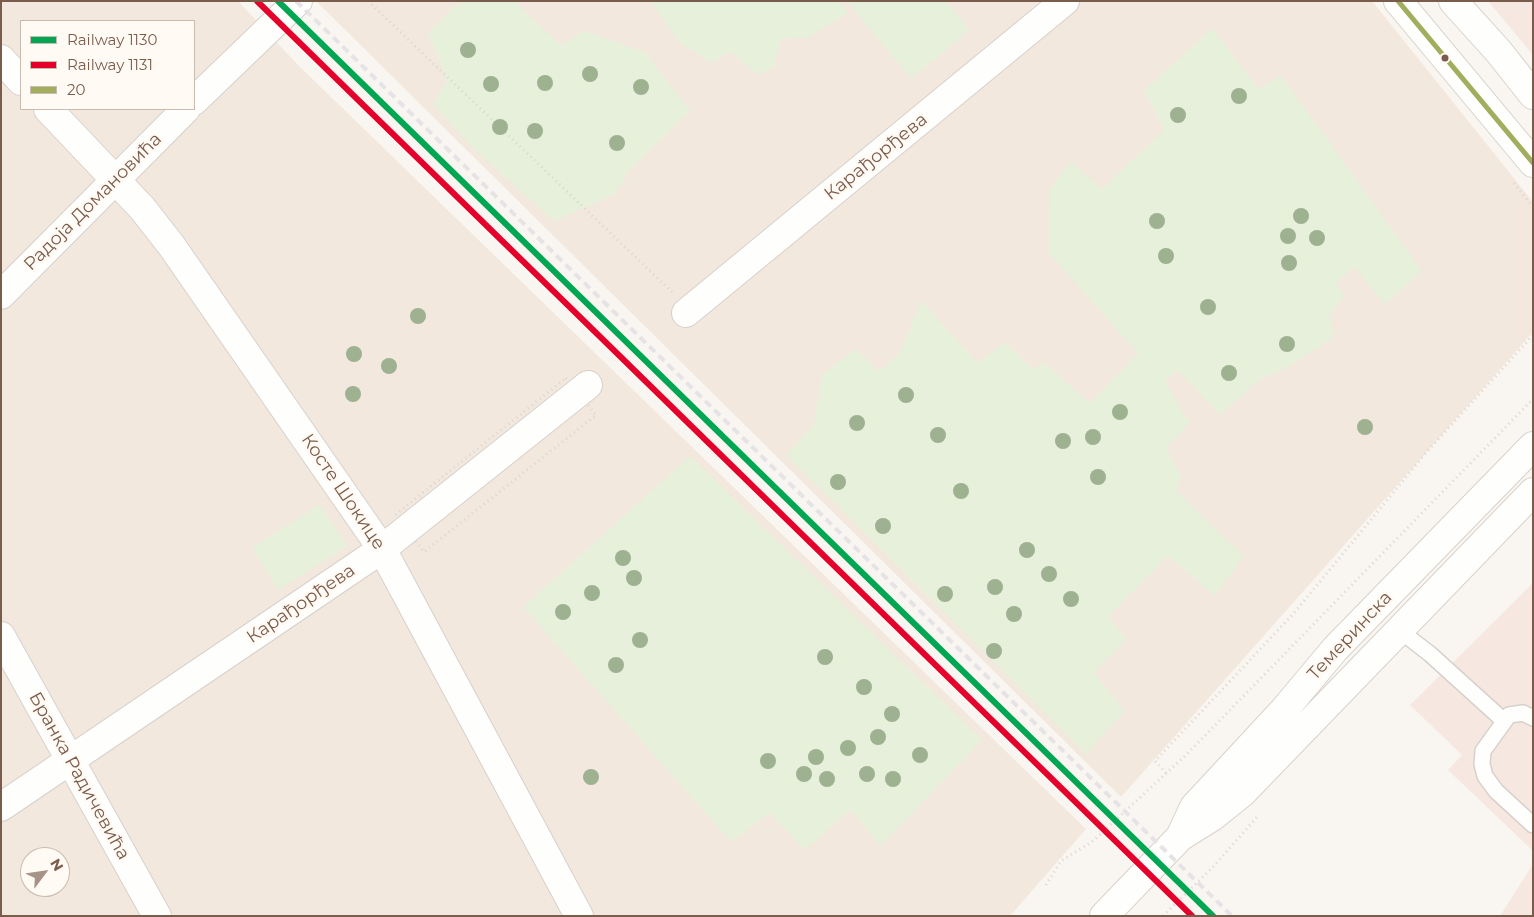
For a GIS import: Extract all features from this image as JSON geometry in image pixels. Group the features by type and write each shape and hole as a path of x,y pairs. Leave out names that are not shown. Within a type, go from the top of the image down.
{"street":[{"path":"195,100 298,1"},
{"name":"Карађорђева","path":"688,311 1065,1"},
{"path":"1398,1 1533,163"},
{"path":"1452,1 1498,52 1533,95"},
{"path":"1,59 20,80"},
{"name":"Косте Шокице","path":"49,110 142,208 171,245 382,549 579,916"},
{"name":"Радоја Домановића","path":"1,295 114,179 185,110"},
{"name":"Карађорђева","path":"1,806 382,549 588,385"},
{"name":"Темеринска","path":"1180,837 1194,807 1284,710 1336,649 1533,446"},
{"name":"Темеринска","path":"1104,916 1180,837 1212,817 1242,793 1533,492"},
{"name":"Бранка Радичевића","path":"1,636 157,916"}],"lane":[{"path":"1399,630 1430,654 1504,721"},
{"path":"1533,718 1523,713 1514,713 1504,721 1483,751 1485,776 1496,791 1533,825"}],"path":[{"path":"368,1 688,311"},
{"path":"1166,773 1155,761 1295,612 1426,454 1533,335"},
{"path":"1046,885 1061,861 1092,842 1166,773 1533,399"}],"shaded area":[{"path":"1,1 238,1 299,66 1086,829 1010,916 1,916"},
{"path":"316,1 1372,1 1533,202 1533,332 1121,797"},
{"path":"1488,1 1533,1 1533,55"},
{"path":"1533,583 1533,851 1448,770 1462,755 1410,705"},
{"path":"1533,864 1533,916 1500,916"}],"green space":[{"path":"466,1 514,1 561,46 583,31 645,52 690,111 629,171 615,194 554,221 474,149 433,104 447,81 428,33 456,5"},
{"path":"650,1 839,1 849,12 809,37 781,39 774,67 757,75 730,51 711,63 680,43"},
{"path":"847,1 946,1 970,30 911,79"},
{"path":"1213,28 1259,90 1281,75 1422,271 1385,304 1354,267 1336,282 1344,296 1329,316 1334,337 1288,367 1262,378 1220,415 1177,370 1165,381 1189,423 1166,449 1181,476 1176,491 1244,556 1215,596 1168,556 1108,617 1127,639 1094,673 1125,711 1086,754 786,455 814,424 822,375 855,349 879,371 899,354 921,301 978,363 1005,342 1033,370 1043,362 1090,403 1138,354 1049,253 1050,189 1070,161 1102,189 1164,130 1144,90"},
{"path":"690,456 982,740 881,846 850,810 805,850 770,813 731,842 523,607"},
{"path":"320,504 347,546 278,590 252,548"}],"railway":[{"path":"296,1 1232,916"}],"rail line":[{"name":"1131","path":"257,1 1192,916"},
{"name":"1130","path":"278,1 1213,916"}],"transit line":[{"name":"20","path":"1398,1 1533,163"}]}
